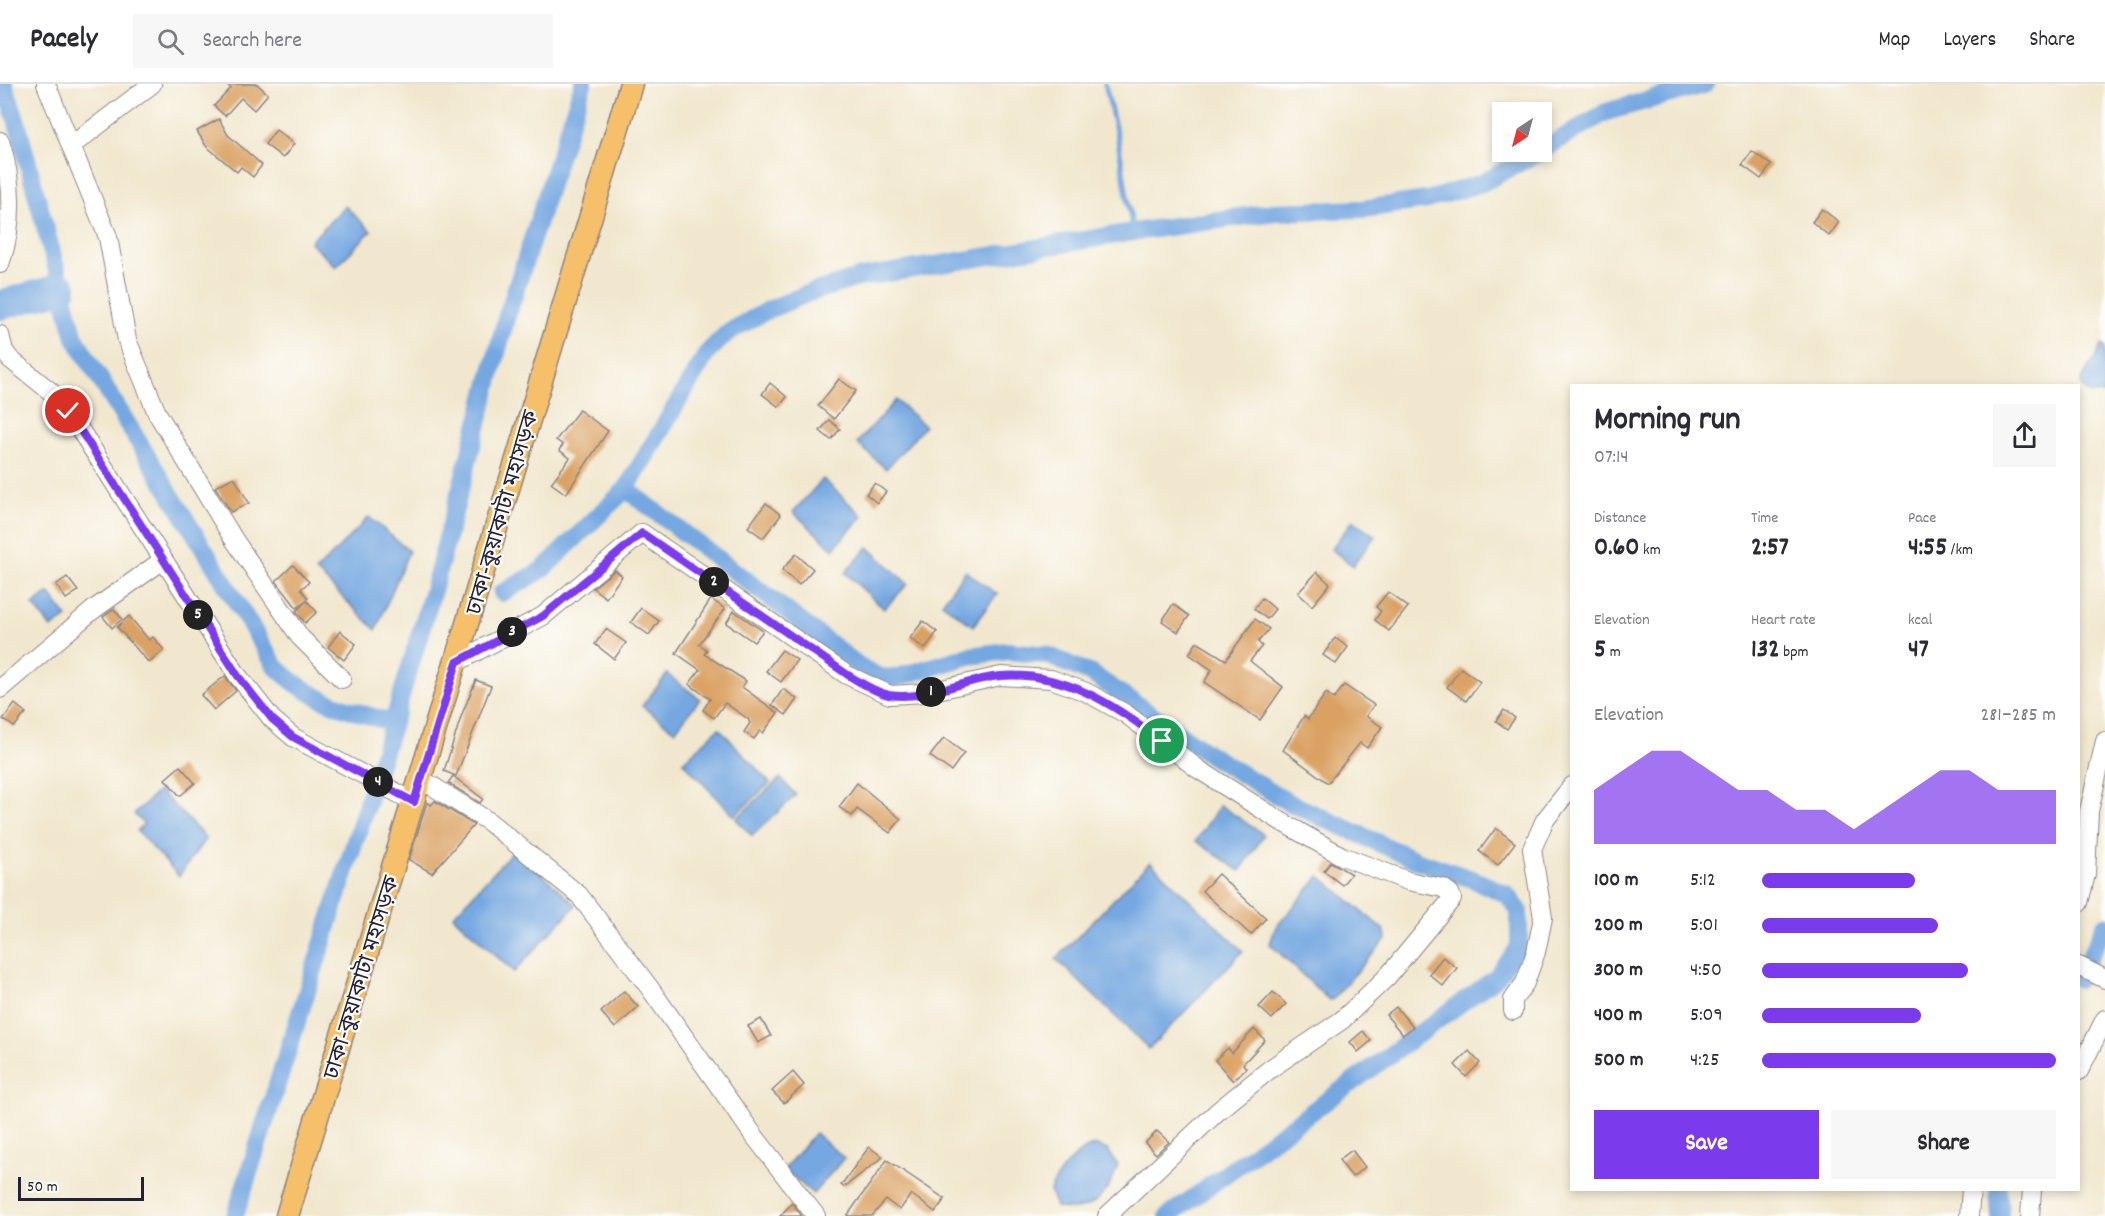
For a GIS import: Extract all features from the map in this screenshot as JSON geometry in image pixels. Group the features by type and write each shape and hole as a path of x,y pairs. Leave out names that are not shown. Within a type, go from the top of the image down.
{"main road":[{"name":"ঢাকা-কুয়াকাটা মহাসড়ক","path":"287,1216 631,84"}],"street":[{"path":"46,84 108,237 127,340 157,413 233,538 300,637 342,679"},
{"path":"71,146 152,84"},
{"path":"0,141 9,180 10,218 0,262"},
{"path":"0,336 4,351 10,359 50,391 68,411 238,676 272,719 293,737 414,802"},
{"path":"457,662 543,616 642,533 848,675 876,691 890,695 924,693 1001,676 1051,679 1108,702 1198,769 1282,822 1342,856 1408,881 1443,888 1450,893 1452,899 1449,905 1432,926 1387,977 1342,1020 1270,1069 1217,1112 1107,1216"},
{"path":"0,689 93,610 163,560"},
{"path":"2080,899 2086,874 2089,811 2105,741"},
{"path":"421,779 488,821 579,896 649,987 752,1133 816,1216"},
{"path":"1513,1011 1513,1000 1525,983 1536,952 1543,918 1532,849 1545,820 1570,789"},
{"path":"2080,966 2103,977"},
{"path":"2080,1069 2105,1019"},
{"path":"1969,1216 1971,1191"},
{"path":"2030,1216 2032,1191"}],"water":[{"path":"345,206 371,231 336,267 310,242"},
{"path":"2102,345 2105,347 2105,394 2092,394 2083,389 2081,381"},
{"path":"896,400 925,426 886,469 857,443"},
{"path":"823,479 863,516 833,549 793,512"},
{"path":"369,517 409,551 376,630 316,571"},
{"path":"1353,520 1375,536 1353,566 1331,549"},
{"path":"868,547 908,584 884,609 845,573"},
{"path":"965,571 997,594 973,626 942,603"},
{"path":"49,593 67,617 51,628 33,605"},
{"path":"667,674 700,699 675,731 642,706"},
{"path":"719,728 770,783 734,816 683,762"},
{"path":"780,778 796,795 752,836 736,819"},
{"path":"159,790 206,838 179,876 137,831 144,824 134,814"},
{"path":"1220,805 1264,835 1240,871 1196,841"},
{"path":"515,849 576,905 514,972 453,916"},
{"path":"1150,862 1243,951 1149,1049 1056,959"},
{"path":"1320,876 1385,931 1386,939 1333,999 1329,1000 1270,944 1275,928"},
{"path":"815,1133 844,1158 813,1194 784,1169"},
{"path":"1094,1145 1108,1150 1118,1165 1109,1185 1096,1201 1088,1206 1068,1209 1056,1207 1050,1191 1058,1176 1073,1158"}],"building":[{"path":"226,84 257,84 268,94 254,110 241,98 225,116 214,106 231,88"},
{"path":"219,119 228,135 262,165 253,177 241,167 237,172 206,146 197,131"},
{"path":"276,130 294,144 283,158 265,144"},
{"path":"1752,151 1771,165 1761,179 1742,165"},
{"path":"1822,209 1839,222 1829,236 1812,222"},
{"path":"839,379 856,391 834,419 818,406"},
{"path":"770,383 787,397 779,407 762,394"},
{"path":"579,410 608,431 566,494 551,483 570,458 559,450 563,445 556,440"},
{"path":"829,420 840,429 831,440 820,431"},
{"path":"234,477 249,503 231,512 215,487"},
{"path":"875,483 886,492 877,503 866,494"},
{"path":"766,503 781,515 763,538 748,527"},
{"path":"796,554 813,569 799,585 782,570"},
{"path":"293,565 309,582 301,589 308,598 297,608 276,581"},
{"path":"615,570 622,576 606,598 593,588"},
{"path":"1317,572 1330,584 1312,606 1298,593"},
{"path":"67,577 78,591 66,599 56,585"},
{"path":"1388,592 1408,607 1389,631 1375,620 1381,611 1376,607"},
{"path":"1262,598 1275,609 1267,619 1254,609"},
{"path":"711,599 725,609 699,644 707,650 704,654 746,681 742,687 778,713 763,733 760,731 754,739 744,732 750,723 748,719 725,703 714,718 703,710 710,699 689,684 700,670 676,653"},
{"path":"307,601 317,612 305,623 296,611"},
{"path":"1173,604 1189,616 1178,632 1162,621"},
{"path":"641,608 659,621 649,635 631,622"},
{"path":"114,609 122,619 112,628 103,617"},
{"path":"734,611 763,631 754,642 726,623"},
{"path":"129,616 149,640 153,637 164,650 149,663 117,627"},
{"path":"1255,619 1269,629 1258,642 1262,646 1250,661 1283,687 1260,720 1204,682 1212,670 1189,654 1197,642 1226,660"},
{"path":"923,621 937,632 925,649 910,638"},
{"path":"606,629 626,643 614,659 595,644"},
{"path":"340,631 356,644 344,660 328,647"},
{"path":"1335,638 1348,647 1336,664 1323,655"},
{"path":"782,650 797,660 781,682 766,671"},
{"path":"1461,668 1480,682 1466,701 1447,687"},
{"path":"225,676 236,691 214,710 201,695"},
{"path":"476,680 491,686 456,776 444,771 462,714"},
{"path":"1344,685 1374,705 1366,716 1382,727 1367,748 1360,743 1328,783 1283,750 1304,716 1308,719 1326,693 1334,699"},
{"path":"783,689 797,699 786,715 772,705"},
{"path":"15,704 26,713 14,727 3,719"},
{"path":"1504,710 1515,718 1507,729 1496,721"},
{"path":"944,738 964,753 951,771 930,756"},
{"path":"180,766 195,783 180,796 165,779"},
{"path":"453,776 483,799 480,803 448,783"},
{"path":"857,783 901,819 890,833 857,809 852,816 839,807"},
{"path":"435,801 474,825 432,873 409,860 427,802 431,805"},
{"path":"1496,828 1515,843 1498,865 1479,851"},
{"path":"1331,862 1351,874 1342,885 1324,871"},
{"path":"1218,874 1266,918 1251,935 1202,891"},
{"path":"1443,957 1457,968 1443,986 1429,974"},
{"path":"624,991 638,1007 615,1028 601,1012"},
{"path":"1273,992 1286,1004 1272,1019 1259,1007"},
{"path":"1396,1007 1413,1027 1403,1035 1386,1015"},
{"path":"761,1019 771,1036 758,1043 748,1026"},
{"path":"1254,1029 1265,1040 1243,1064 1246,1068 1233,1081 1215,1060 1228,1048 1232,1053"},
{"path":"1363,1031 1371,1041 1358,1052 1350,1042"},
{"path":"1469,1051 1480,1063 1466,1077 1455,1065"},
{"path":"793,1072 804,1085 784,1103 772,1091"},
{"path":"1157,1131 1169,1142 1156,1154 1145,1143"},
{"path":"869,1147 883,1157 844,1187 841,1185"},
{"path":"1352,1150 1365,1167 1352,1177 1339,1160"},
{"path":"887,1160 945,1199 935,1212 911,1194 900,1210 886,1200 872,1216 847,1216"},
{"path":"792,1203 802,1216 780,1216"}],"waterway":[{"path":"4,84 16,119 75,338 276,667 289,679 316,696 393,723"},
{"path":"235,1216 393,723 434,587 506,319 583,84"},
{"path":"1105,84 1118,140 1133,232"},
{"path":"1552,144 1606,112 1706,84"},
{"path":"502,593 542,570 626,489 707,353 727,333 768,310 809,293 858,278 1133,232 1275,212 1363,209 1427,200 1482,183 1521,162"},
{"path":"0,305 62,288"},
{"path":"626,489 862,668 880,677 895,678 969,656 1007,651 1047,655 1092,674 1212,756 1288,802 1416,860 1472,879 1506,894 1519,910 1519,947 1497,977 1168,1216"},
{"path":"2080,977 2105,925"},
{"path":"1998,1191 2000,1216"}],"route":[{"path":"68,411 238,676 272,719 293,737 344,762 414,802 457,662 543,616 642,533 848,675 876,691 890,695 924,693 1001,676 1051,679 1108,702 1162,741"}]}
